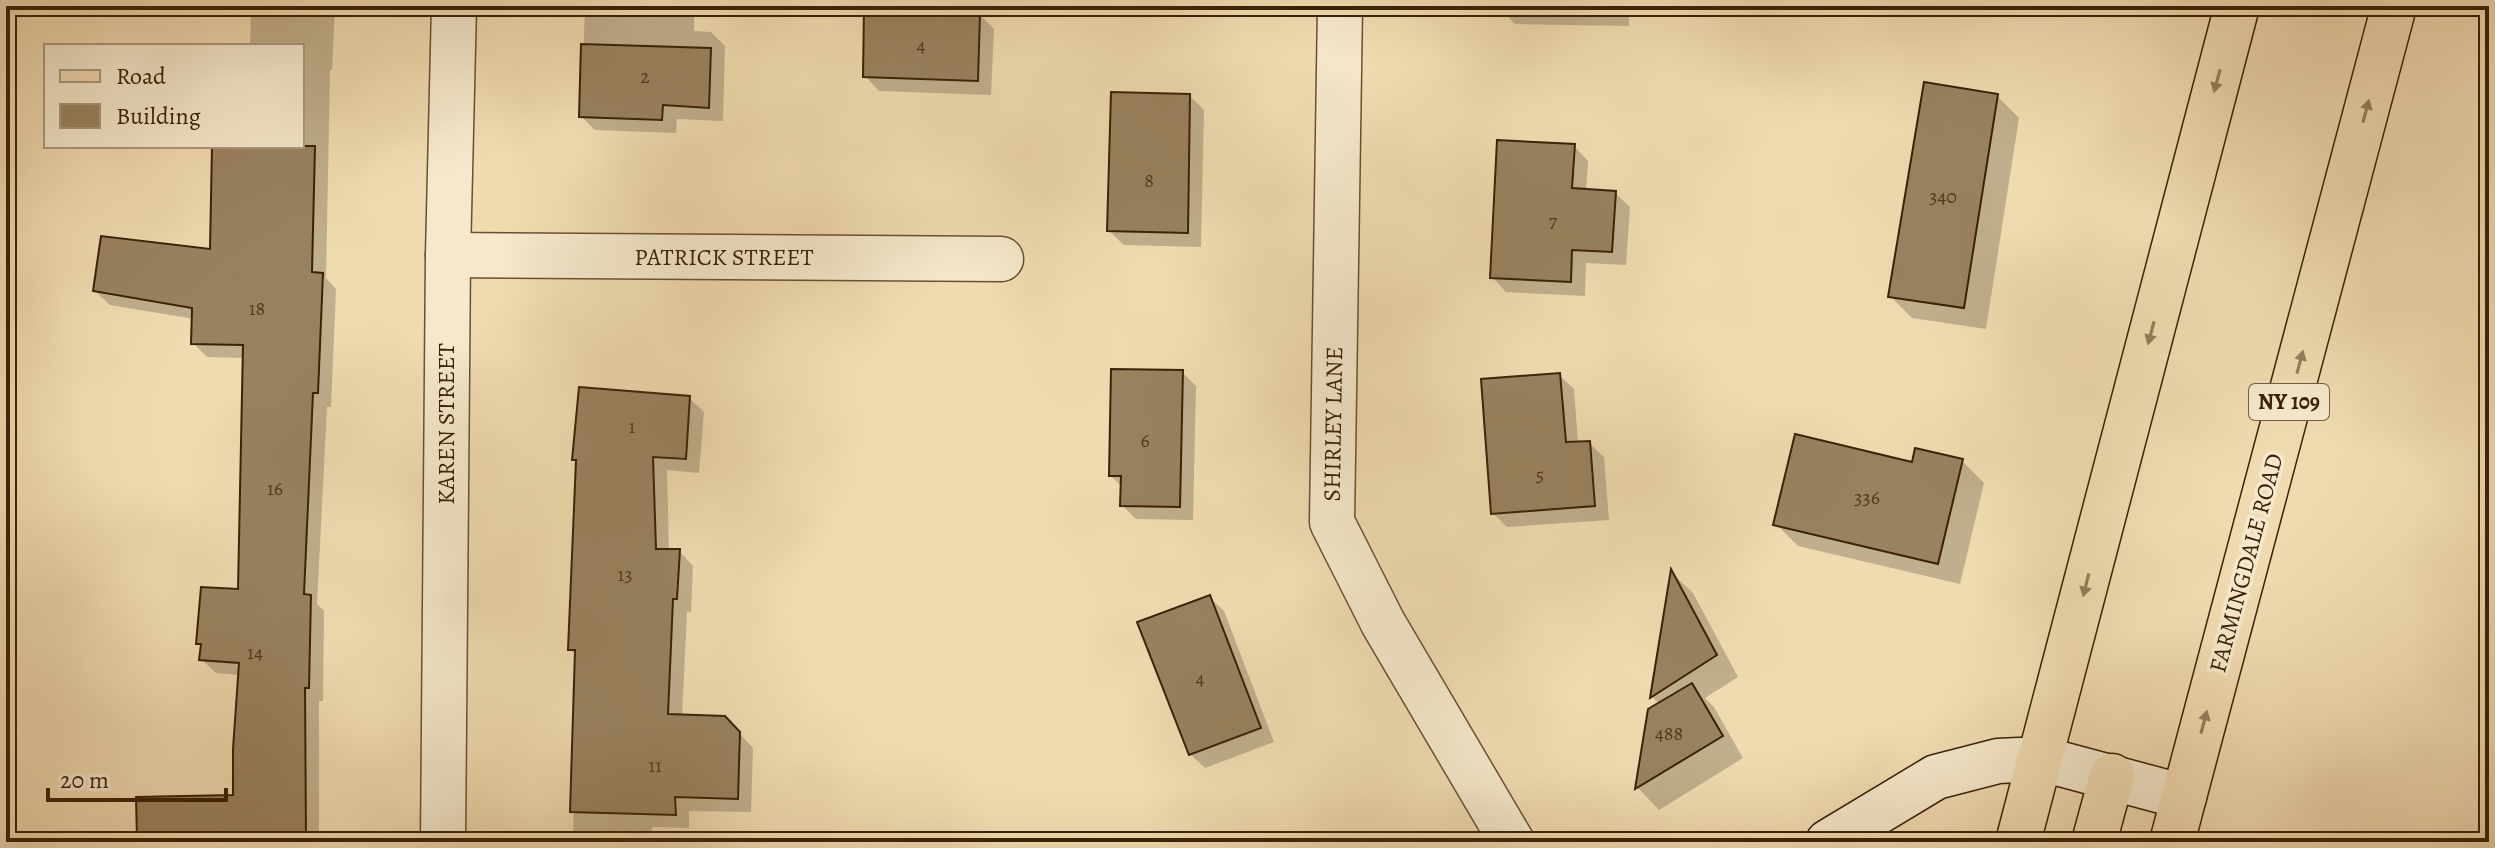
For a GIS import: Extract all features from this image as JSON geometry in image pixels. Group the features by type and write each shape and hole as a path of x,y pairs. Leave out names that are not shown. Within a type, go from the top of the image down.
{"main road":[{"path":"2018,842 2237,6"},
{"name":"FARMINGDALE ROAD","path":"2172,842 2394,6"},
{"path":"2094,842 2112,776"}],"street":[{"name":"KAREN STREET","path":"443,842 448,255 454,6"},
{"name":"SHIRLEY LANE","path":"1340,6 1332,522 1383,623 1512,842"},
{"name":"PATRICK STREET","path":"448,255 1001,259"},
{"path":"1828,842 1936,777 1998,761 2040,761 2112,776 2184,797"}],"building":[{"path":"864,6 925,6 925,11 980,13 978,81 863,77"},
{"path":"581,44 711,48 709,108 663,105 662,120 579,117"},
{"path":"1924,82 1998,94 1964,308 1888,297"},
{"path":"1111,92 1190,94 1188,233 1107,231"},
{"path":"1497,140 1575,144 1572,188 1616,191 1612,252 1572,250 1571,282 1490,278"},
{"path":"315,146 312,272 323,273 318,393 313,393 304,594 311,595 309,688 305,688 306,842 137,840 136,797 233,795 239,663 199,660 201,644 196,644 201,587 238,589 243,345 191,344 192,308 93,291 101,236 210,249 212,148"},
{"path":"1111,369 1183,370 1180,507 1120,506 1121,476 1109,476"},
{"path":"1560,373 1566,442 1590,441 1595,506 1491,514 1481,379"},
{"path":"579,387 690,396 686,459 653,457 656,549 680,549 677,599 673,599 668,714 725,716 740,732 738,799 675,797 676,815 570,812 575,650 568,650 576,460 572,460"},
{"path":"1795,434 1912,462 1915,448 1963,459 1938,564 1773,525"},
{"path":"1671,569 1717,655 1650,698"},
{"path":"1210,595 1261,728 1189,755 1137,622"},
{"path":"1692,683 1723,736 1635,789 1648,709"}]}
